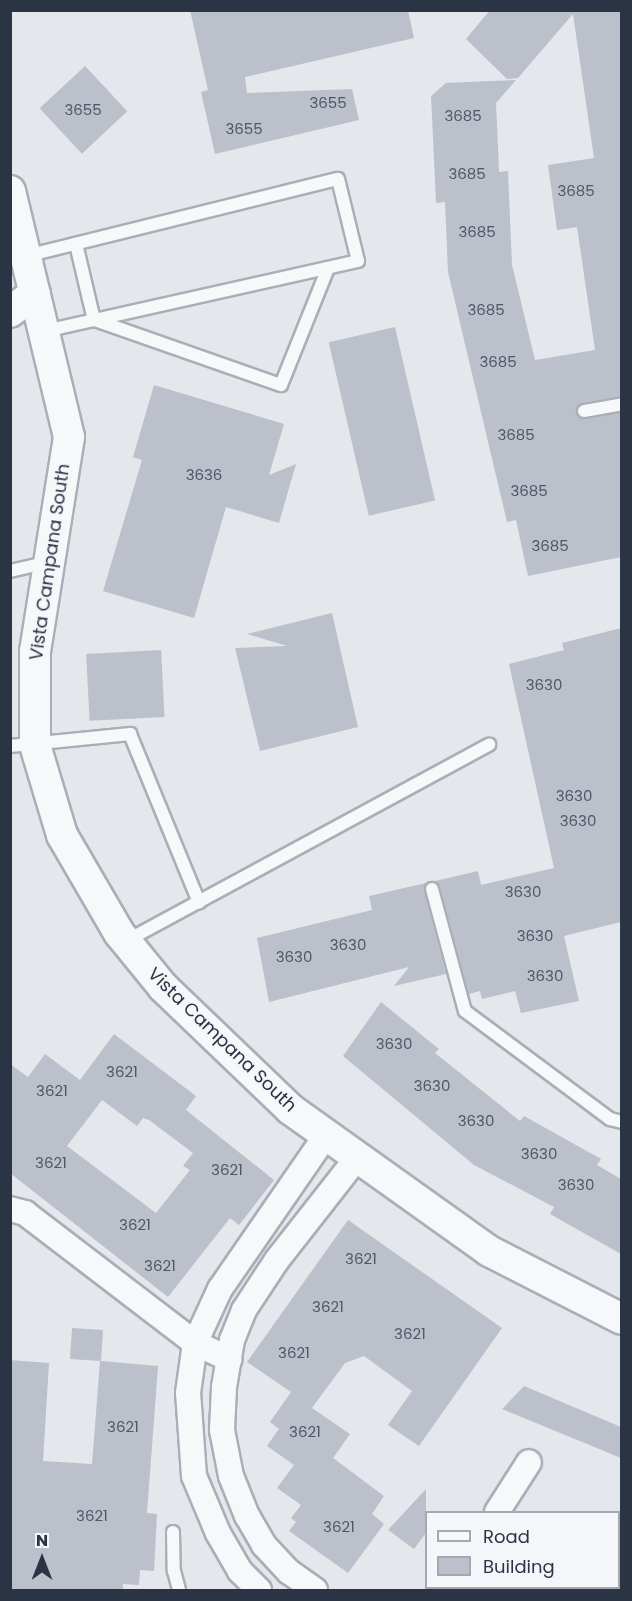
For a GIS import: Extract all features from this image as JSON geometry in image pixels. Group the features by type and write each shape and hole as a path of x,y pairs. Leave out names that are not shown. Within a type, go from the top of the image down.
{"street":[{"name":"Vista Campana South","path":"10,190 26,256 23,290 44,331 69,437 35,651 23,746 62,835 126,941 163,987 290,1109 325,1137 489,1251 621,1319"},
{"path":"10,312 23,290"},
{"path":"259,1590 240,1571 218,1533 194,1476 188,1393 195,1343 219,1289 325,1137"},
{"path":"315,1590 289,1572 264,1545 231,1476 222,1430 229,1359 244,1310 277,1260 357,1158"},
{"path":"10,1209 25,1213 195,1343 229,1359"},
{"path":"498,1511 529,1462"}],"lane":[{"path":"26,256 338,179 358,261 44,331"},
{"path":"76,244 94,320"},
{"path":"94,320 281,385 328,268"},
{"path":"584,411 621,404"},
{"path":"10,571 49,561"},
{"path":"23,746 130,734 199,902"},
{"path":"126,941 489,745"},
{"path":"432,889 465,1011 610,1119 621,1122"},
{"path":"173,1532 174,1571 179,1590"}],"building":[{"path":"190,10 408,10 414,38 245,77 247,93 352,89 359,120 215,154 201,92 208,90"},
{"path":"490,10 621,10 621,396 582,403 576,412 585,419 621,412 621,557 528,576 516,520 507,522 448,272 445,202 436,203 431,96 446,83 516,80 496,103 499,172 508,171 512,265 535,360 595,350 577,227 557,230 548,165 594,158 573,14 518,78 507,79 466,39"},
{"path":"85,66 127,111 82,154 40,108"},
{"path":"395,327 435,500 369,516 329,342"},
{"path":"154,385 284,424 269,475 296,464 279,523 226,507 194,618 103,591 142,460 133,457"},
{"path":"332,613 358,727 260,751 235,648 287,646 247,634"},
{"path":"621,628 621,922 564,936 579,1001 521,1013 515,991 482,999 480,991 469,994 440,887 435,881 478,871 481,885 554,868 509,664 564,650 562,643"},
{"path":"161,650 165,717 90,721 86,654"},
{"path":"426,883 424,891 446,974 394,986 409,967 269,1002 257,938 372,910 369,896"},
{"path":"381,1002 439,1049 435,1053 520,1121 524,1116 601,1159 597,1165 621,1179 621,1254 550,1214 554,1207 474,1165 343,1056"},
{"path":"114,1034 196,1096 186,1110 274,1180 239,1225 230,1218 168,1297 10,1173 10,1064 28,1077 45,1054 80,1080","holes":["102,1100 137,1126 143,1118 149,1120 193,1153 183,1166 190,1170 156,1213 67,1146"]},
{"path":"348,1220 502,1328 419,1446 388,1425 412,1391 364,1356 345,1363 312,1408 350,1434 333,1458 384,1496 372,1514 384,1524 348,1573 289,1531 296,1522 291,1518 301,1505 277,1488 294,1465 267,1446 279,1429 270,1422 291,1392 247,1362"},
{"path":"72,1328 103,1330 101,1361 158,1366 147,1513 157,1514 154,1571 140,1570 139,1585 123,1584 123,1590 10,1590 10,1360 49,1363 43,1461 92,1464 100,1361 70,1359"},
{"path":"524,1386 621,1427 621,1458 502,1409"},
{"path":"426,1489 425,1534 414,1549 388,1530"}]}
